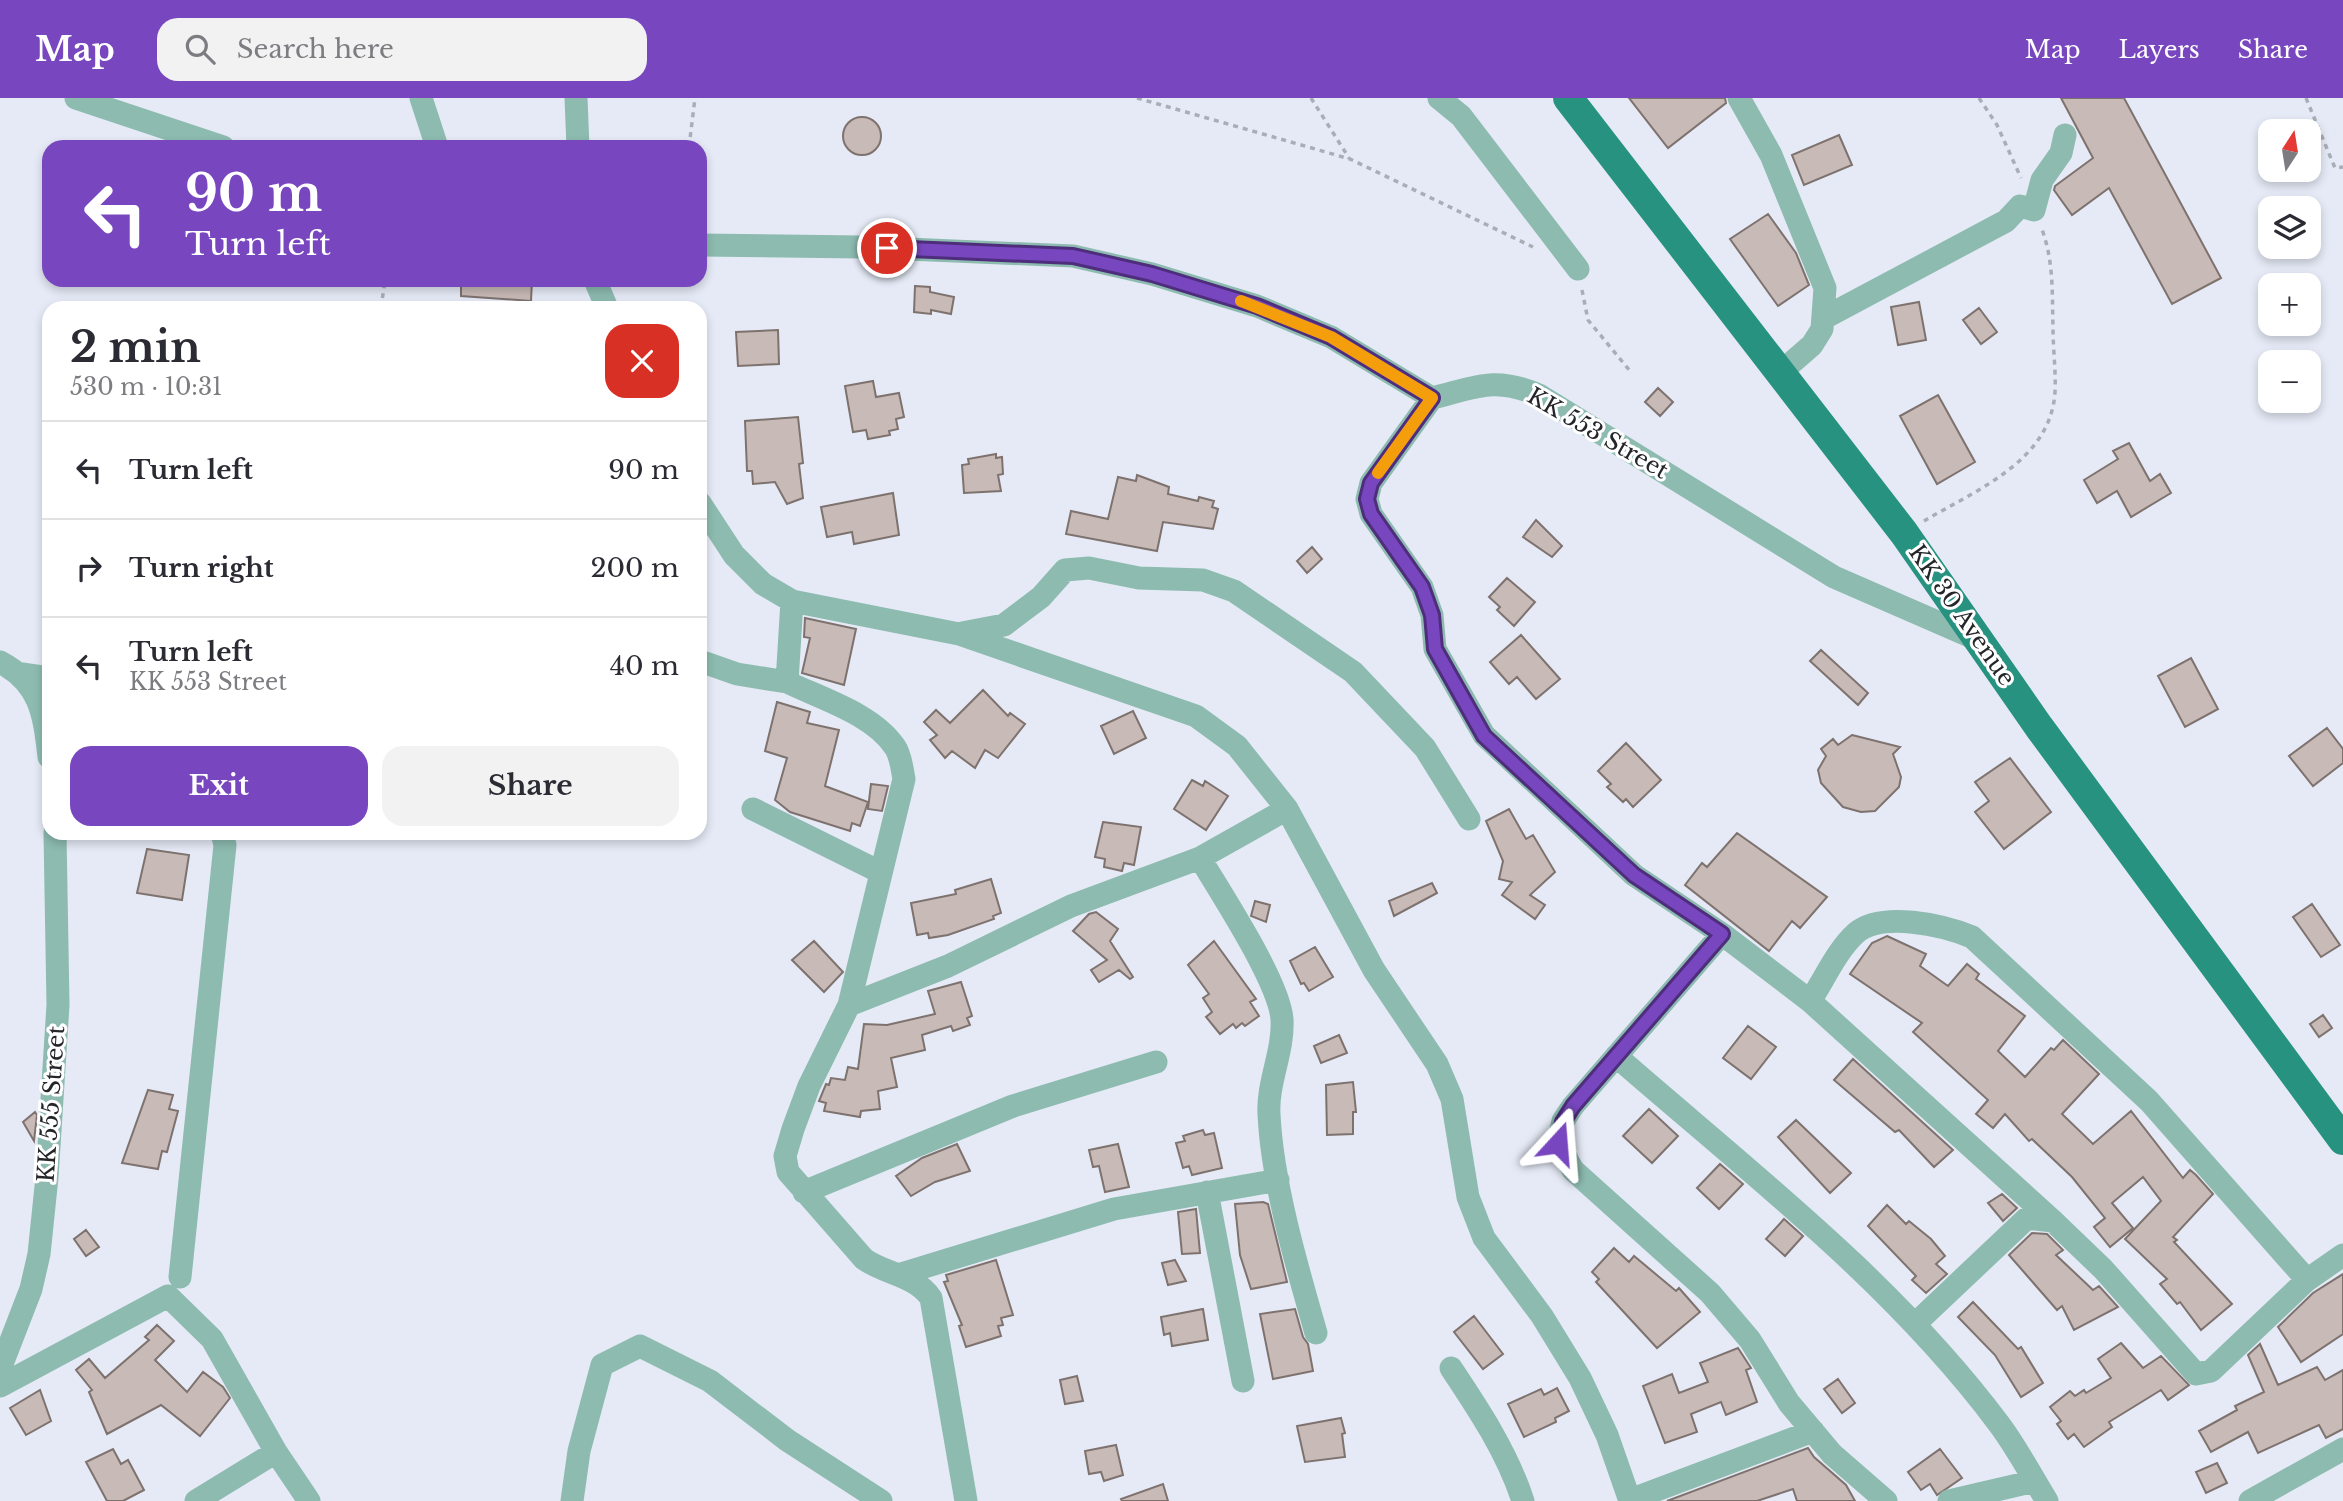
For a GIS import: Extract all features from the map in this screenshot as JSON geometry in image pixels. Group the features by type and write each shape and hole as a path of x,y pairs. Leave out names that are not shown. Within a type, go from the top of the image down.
{"main road":[{"name":"KK 30 Avenue","path":"1568,98 1904,533 2039,727 2343,1140"}],"street":[{"path":"76,98 202,140"},
{"path":"421,98 435,140"},
{"path":"576,98 578,140"},
{"path":"1439,98 1461,116 1578,269"},
{"path":"1739,98 1771,155 1825,288 1822,329 1812,345 1781,372"},
{"path":"1824,318 2006,221 2020,206 2034,209 2042,180 2061,153 2065,135"},
{"path":"707,245 861,247 1073,256 1152,274 1257,306 1331,337 1432,398 1371,483 1367,499 1371,514 1422,587 1432,615 1435,649 1484,736 1634,875 1722,934 1810,1002 2103,1269 2196,1374 2211,1371 2307,1280 2343,1255"},
{"name":"KK 553 Street","path":"1432,398 1500,384 1512,384 1539,395 1834,577 1983,643"},
{"path":"707,514 734,555 763,584 792,601 959,634 1196,716 1237,746 1287,809 1374,970 1437,1064 1452,1099 1468,1197 1483,1238 1542,1316 1580,1378 1607,1435 1630,1501 1813,1431"},
{"path":"959,634 1004,625 1041,597 1065,570 1089,568 1139,578 1203,580 1234,591 1353,672 1425,748 1469,819"},
{"path":"787,682 792,601"},
{"path":"0,662 23,674 42,677"},
{"path":"707,663 737,674 787,682 869,723 898,750 904,779 849,1005 809,1086 785,1156 788,1172 864,1259 875,1267 923,1287 931,1298 966,1501"},
{"path":"23,674 38,699 42,720"},
{"path":"753,809 880,872"},
{"path":"849,1005 948,966 1071,906 1200,858 1287,809"},
{"name":"KK 555 Street","path":"0,1369 31,1289 47,1177 58,1005 55,840"},
{"path":"180,1277 224,840"},
{"path":"1200,858 1254,952 1274,993 1282,1019 1269,1112 1278,1180 1315,1333"},
{"path":"1810,1002 1854,934 1872,922 1947,926 1972,937 2149,1101 2307,1280"},
{"path":"1722,934 1573,1106 1563,1122 1558,1143 1573,1170 1710,1293 1750,1340 1789,1403 1832,1454 1886,1501"},
{"path":"1616,1056 1853,1263 1915,1324 1999,1425 2041,1491 1949,1501"},
{"path":"804,1192 1013,1105 1156,1062"},
{"path":"898,1275 1114,1209 1278,1180"},
{"path":"1207,1192 1243,1381"},
{"path":"1915,1324 2027,1218 2053,1221"},
{"path":"0,1386 168,1296 212,1339 276,1452 309,1501"},
{"path":"572,1501 579,1451 602,1365 640,1346 710,1381 787,1440 881,1501"},
{"path":"1451,1368 1488,1424 1516,1480 1523,1501"},
{"path":"2250,1501 2343,1449"},
{"path":"196,1501 276,1452"}],"path":[{"path":"690,140 695,98"},
{"path":"1137,98 1154,100 1350,159 1542,251"},
{"path":"1311,98 1350,159"},
{"path":"1904,533 2005,473 2034,448 2048,425 2055,393 2052,270 2048,244 1997,125 1979,98"},
{"path":"2306,98 2335,169 2343,167"},
{"path":"1578,269 1588,320 1630,371"}],"building":[{"path":"1629,98 1725,98 1726,103 1668,148"},
{"path":"2061,98 2124,98 2221,278 2172,304 2109,188 2072,215 2054,190 2055,186 2093,158"},
{"path":"862,117 876,122 881,136 876,150 862,155 848,150 843,136 848,122"},
{"path":"1839,135 1852,165 1804,185 1792,155"},
{"path":"1768,214 1796,253 1809,285 1778,306 1730,239"},
{"path":"915,286 930,287 930,292 954,297 951,314 931,310 931,314 914,312"},
{"path":"461,287 532,287 531,301 461,296"},
{"path":"1919,302 1926,340 1898,345 1891,307"},
{"path":"1979,308 1997,332 1981,344 1963,320"},
{"path":"778,330 779,364 738,366 736,332"},
{"path":"873,381 876,397 899,393 904,417 896,419 898,429 889,431 890,435 868,439 866,430 853,432 845,386"},
{"path":"1658,388 1673,402 1660,416 1645,402"},
{"path":"1938,395 1975,462 1937,484 1900,416"},
{"path":"798,417 803,463 799,464 803,498 787,504 775,482 753,484 752,471 747,471 745,421"},
{"path":"2129,443 2150,481 2160,474 2171,493 2131,517 2117,491 2097,503 2084,480 2118,459 2113,451"},
{"path":"996,454 996,458 1002,457 1003,474 998,475 1001,491 964,493 962,465 969,464 968,459"},
{"path":"1137,475 1169,487 1168,494 1198,501 1199,497 1214,501 1212,507 1218,509 1213,529 1163,522 1157,551 1066,534 1071,511 1108,519 1118,477 1136,481"},
{"path":"893,493 899,535 854,544 852,532 827,537 821,507"},
{"path":"1536,520 1562,546 1552,557 1523,537"},
{"path":"1312,547 1322,559 1307,573 1297,561"},
{"path":"1507,578 1535,602 1514,626 1497,610 1500,607 1489,597"},
{"path":"805,618 856,629 844,685 802,673 810,638 804,637"},
{"path":"1521,635 1560,679 1536,699 1517,677 1509,684 1490,662"},
{"path":"1821,650 1868,693 1858,705 1810,661"},
{"path":"2191,658 2218,709 2185,727 2158,676"},
{"path":"983,690 1008,716 1010,713 1025,724 998,758 985,750 975,768 952,751 945,758 930,740 937,735 924,722 936,710 950,723"},
{"path":"777,702 810,712 807,723 839,730 825,786 868,802 860,826 852,823 850,831 790,812 775,800 787,758 765,751"},
{"path":"1133,711 1146,738 1114,754 1101,726"},
{"path":"2327,728 2343,749 2343,763 2313,786 2289,756"},
{"path":"1852,735 1900,747 1893,754 1901,777 1899,787 1875,811 1861,812 1843,807 1821,783 1818,770 1826,756 1821,749 1833,739 1838,745"},
{"path":"1626,743 1661,780 1633,807 1626,799 1623,802 1607,787 1611,784 1598,771"},
{"path":"2010,758 2051,812 2004,849 1975,812 1989,801 1975,782"},
{"path":"1192,780 1203,786 1205,781 1228,796 1206,830 1174,809"},
{"path":"871,784 888,786 882,811 868,809"},
{"path":"1509,809 1526,839 1533,835 1555,872 1530,895 1545,905 1535,919 1502,895 1512,882 1499,879 1503,861 1486,821"},
{"path":"1103,822 1141,827 1134,865 1124,863 1122,871 1104,867 1105,859 1095,857"},
{"path":"1737,833 1827,897 1800,928 1792,921 1769,951 1685,885 1702,863 1707,867"},
{"path":"147,849 189,855 182,900 137,893"},
{"path":"991,879 1001,913 993,916 994,919 948,935 929,938 928,933 917,935 911,903 956,894 955,890"},
{"path":"1432,883 1437,893 1394,916 1389,901"},
{"path":"1255,901 1270,905 1266,922 1251,916"},
{"path":"2312,904 2340,945 2321,957 2293,917"},
{"path":"1096,912 1118,929 1110,941 1133,977 1130,979 1119,970 1099,982 1091,970 1107,960 1073,931 1089,914"},
{"path":"1887,936 1926,954 1920,966 1948,986 1967,964 1979,974 1976,979 2025,1016 1998,1051 2025,1077 2051,1048 2054,1050 2063,1040 2099,1074 2062,1114 2093,1144 2131,1111 2183,1178 2190,1170 2196,1175 2213,1194 2173,1237 2177,1240 2174,1242 2232,1304 2201,1330 2180,1302 2177,1304 2160,1284 2167,1279 2125,1239 2161,1201 2143,1177 2112,1203 2133,1228 2110,1247 2094,1227 2105,1218 2072,1177 2032,1139 2029,1141 2005,1114 1993,1128 1976,1114 1988,1100 1913,1032 1922,1023 1850,974 1872,943"},
{"path":"814,941 843,972 824,992 792,960"},
{"path":"1214,941 1256,999 1250,1002 1259,1016 1245,1026 1242,1023 1236,1028 1233,1024 1220,1034 1206,1017 1212,1012 1203,998 1209,994 1188,965"},
{"path":"1315,947 1333,977 1309,991 1304,983 1301,984 1290,961"},
{"path":"961,982 972,1016 967,1018 970,1025 953,1031 951,1026 922,1035 925,1050 891,1058 897,1087 878,1091 880,1109 861,1111 860,1117 824,1111 826,1103 819,1101 826,1084 829,1085 831,1078 845,1080 848,1067 858,1069 864,1024 887,1025 935,1014 928,991"},
{"path":"2323,1015 2332,1028 2319,1037 2310,1024"},
{"path":"1748,1026 1776,1047 1751,1079 1723,1058"},
{"path":"1339,1035 1347,1053 1321,1063 1314,1046"},
{"path":"1853,1059 1953,1150 1934,1167 1899,1130 1895,1132 1834,1080"},
{"path":"1353,1082 1356,1112 1353,1112 1353,1134 1327,1135 1326,1085"},
{"path":"148,1090 173,1095 169,1109 178,1111 167,1152 162,1151 158,1169 122,1163"},
{"path":"1649,1109 1678,1136 1652,1163 1623,1136"},
{"path":"35,1112 37,1115 34,1141 23,1122"},
{"path":"1796,1120 1851,1173 1830,1193 1778,1137"},
{"path":"1203,1130 1205,1135 1214,1133 1222,1168 1192,1175 1189,1166 1183,1168 1176,1143 1185,1141 1183,1136"},
{"path":"957,1144 970,1171 935,1182 911,1196 896,1176 922,1158"},
{"path":"1118,1144 1129,1187 1105,1192 1099,1166 1093,1167 1089,1150"},
{"path":"1720,1164 1743,1184 1719,1209 1697,1188"},
{"path":"2002,1194 2017,1208 2003,1221 1988,1203"},
{"path":"1235,1204 1268,1204 1287,1282 1251,1289 1240,1255"},
{"path":"1887,1205 1906,1224 1909,1221 1931,1239 1945,1256 1936,1264 1947,1274 1926,1293 1912,1280 1916,1276 1868,1226"},
{"path":"1196,1209 1200,1253 1182,1254 1178,1212"},
{"path":"1784,1219 1803,1236 1785,1256 1766,1239"},
{"path":"86,1230 99,1247 86,1256 74,1239"},
{"path":"2032,1233 2047,1234 2063,1250 2056,1255 2093,1290 2099,1286 2118,1307 2074,1330 2062,1306 2057,1310 2009,1255"},
{"path":"1614,1248 1629,1262 1634,1256 1676,1291 1679,1288 1700,1312 1657,1348 1596,1282 1599,1279 1592,1272"},
{"path":"996,1260 1013,1315 1001,1318 1003,1325 998,1326 1001,1336 966,1347 959,1326 962,1325 944,1282 948,1281 946,1275"},
{"path":"1175,1260 1186,1281 1168,1285 1162,1263"},
{"path":"2343,1274 2343,1334 2301,1362 2278,1327 2313,1293"},
{"path":"1973,1302 2018,1349 2021,1347 2043,1383 2021,1397 1995,1355 1958,1317"},
{"path":"1203,1309 1208,1340 1172,1346 1170,1333 1164,1335 1161,1317"},
{"path":"1295,1309 1303,1337 1308,1344 1313,1371 1273,1379 1260,1314"},
{"path":"1474,1316 1503,1354 1483,1369 1454,1332"},
{"path":"157,1325 174,1341 155,1360 187,1392 203,1372 223,1387 230,1398 200,1436 161,1405 107,1434 89,1392 92,1390 76,1370 89,1359 105,1378 149,1340 145,1337"},
{"path":"2121,1343 2143,1368 2161,1356 2189,1385 2168,1400 2161,1390 2109,1422 2112,1427 2084,1447 2074,1434 2068,1439 2057,1424 2061,1421 2050,1407 2070,1391 2075,1396 2084,1390 2086,1393 2111,1378 2098,1359"},
{"path":"2260,1344 2278,1385 2317,1367 2325,1380 2343,1370 2343,1429 2326,1438 2319,1425 2258,1453 2248,1432 2211,1452 2199,1431 2237,1410 2235,1406 2264,1392 2248,1355"},
{"path":"1738,1348 1751,1368 1746,1370 1757,1402 1726,1415 1721,1402 1691,1414 1697,1432 1665,1443 1643,1386 1672,1374 1679,1393 1708,1382 1700,1363"},
{"path":"1077,1376 1083,1401 1065,1404 1060,1380"},
{"path":"1838,1379 1855,1403 1842,1413 1824,1389"},
{"path":"1557,1388 1569,1411 1555,1418 1556,1422 1524,1437 1508,1404 1541,1389 1544,1395"},
{"path":"40,1390 51,1421 26,1435 10,1408"},
{"path":"1341,1418 1345,1433 1342,1434 1345,1457 1305,1462 1297,1426"},
{"path":"1116,1445 1123,1475 1104,1481 1101,1472 1089,1474 1085,1451"},
{"path":"1808,1448 1814,1457 1846,1485 1855,1501 1797,1501 1793,1489 1757,1501 1667,1501"},
{"path":"113,1449 121,1464 128,1460 144,1490 123,1501 107,1501 86,1462"},
{"path":"1940,1449 1962,1478 1937,1495 1930,1484 1921,1490 1908,1472"},
{"path":"2217,1463 2227,1483 2206,1493 2196,1472"},
{"path":"1163,1484 1168,1501 1121,1499"}],"slow traffic":[{"path":"1241,301 1331,337 1432,398 1378,473"}],"route":[{"path":"887,248 1073,256 1152,274 1257,306 1331,337 1432,398 1371,483 1367,499 1371,514 1422,587 1432,615 1435,649 1448,676 1484,736 1634,875 1722,934 1573,1106 1563,1122 1558,1143"}]}
